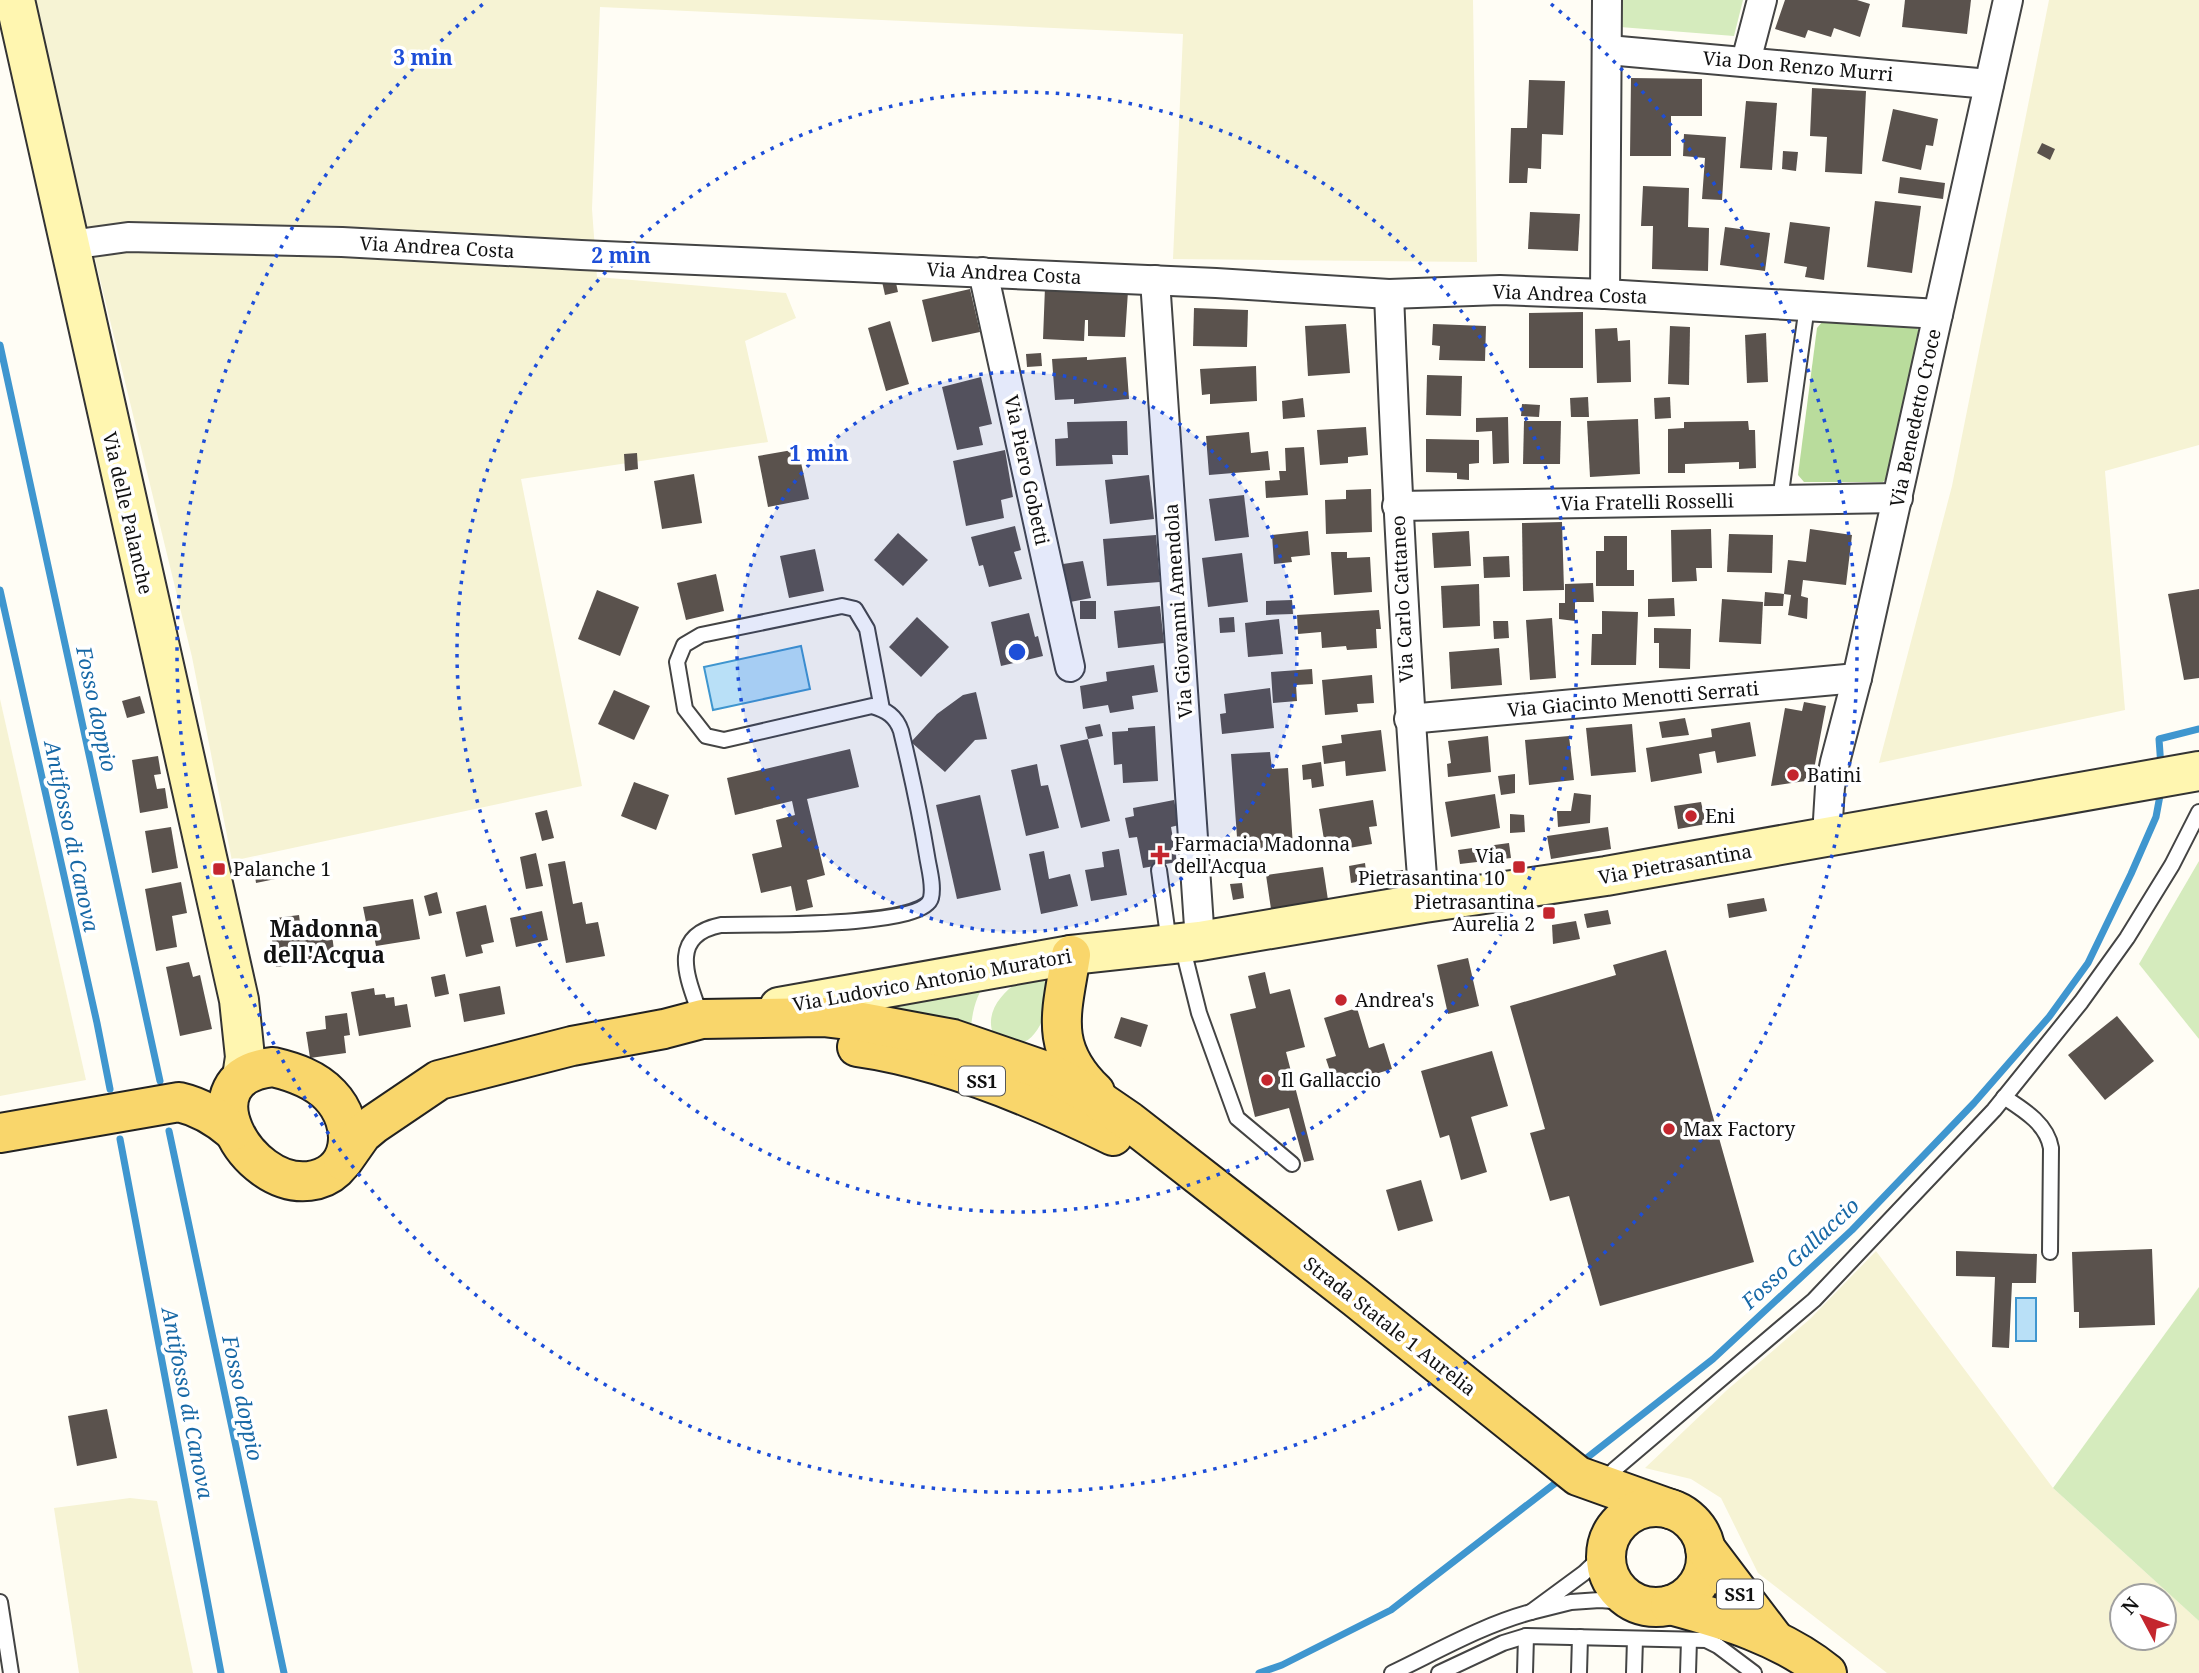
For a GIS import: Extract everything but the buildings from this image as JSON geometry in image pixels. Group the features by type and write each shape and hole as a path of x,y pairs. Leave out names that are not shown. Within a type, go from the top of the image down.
{"main road":[{"path":"1070,955 1062,1011 1065,1049 1082,1080 1117,1113"},
{"name":"Strada Statale 1 Aurelia","path":"343,1161 368,1129 439,1080 588,1043 708,1018 823,1017 953,1040 1001,1054 1091,1095 1356,1298 1537,1443 1596,1473"},
{"name":"Strada Statale 1 Aurelia","path":"588,1043 748,1035 875,1049 964,1074 1068,1113 1200,1178"},
{"path":"0,1133 206,1096 257,1069 273,1067 299,1074 328,1093 345,1116 348,1128 347,1151 343,1161 325,1177 307,1181 291,1179 263,1167 243,1147 229,1119 229,1097 238,1081"},
{"path":"328,1093 360,1100 376,1100 439,1080"},
{"path":"179,1102 204,1111 233,1131"},
{"name":"SS1","path":"1775,1640 1705,1548 1694,1525 1673,1510 1596,1473 1595,1515 1607,1551 1606,1564 1616,1587 1625,1597 1647,1616 1726,1620 1775,1640 1827,1673"},
{"path":"1607,1551 1612,1534 1630,1514 1647,1508 1673,1510"},
{"name":"SS1","path":"1647,1616 1686,1597 1699,1584 1705,1566 1705,1548"}],"street":[{"name":"Via delle Palanche","path":"15,0 243,1025 245,1057 238,1081"},
{"path":"1605,294 1607,0"},
{"path":"1746,61 1762,0"},
{"name":"Via Benedetto Croce","path":"1827,836 1830,788 1835,762 1898,498 2008,0"},
{"name":"Via Don Renzo Murri","path":"1608,50 1989,84"},
{"name":"Via Andrea Costa","path":"70,245 128,237 342,242 1155,280 1389,294 1500,290 1605,294 1938,314"},
{"name":"Via Piero Gobetti","path":"983,272 1070,667"},
{"name":"Via Giovanni Amendola","path":"1155,280 1175,944"},
{"name":"Via Carlo Cattaneo","path":"1389,294 1409,719 1424,903"},
{"name":"Via Fratelli Rosselli","path":"1397,506 1898,498"},
{"name":"Via Giacinto Menotti Serrati","path":"1409,719 1857,678"},
{"name":"Via Pietrasantina","path":"1175,944 1424,903 1606,877 2193,772"},
{"name":"Via Ludovico Antonio Muratori","path":"708,1018 1070,955 1175,944"},
{"name":"Via delle Palanche","path":"243,1025 255,1047 283,1069"}],"lane":[{"path":"1780,500 1807,306"},
{"path":"708,1018 686,974 685,957 689,944 707,928 720,925 880,920 909,914 926,907 931,900 931,879 921,817 898,722 882,709 872,706 724,740 706,736 685,709 677,662 684,645 701,635 842,606 855,609 867,629 882,709"},
{"path":"1596,1473 1814,1300 2004,1097 2081,1002 2127,938 2172,865 2199,812"},
{"path":"1159,870 1175,944 1237,1118 1292,1164"},
{"path":"2004,1097 2027,1112 2049,1136 2050,1252"},
{"path":"1531,1612 1584,1573 1607,1551"},
{"path":"1392,1673 1511,1618 1572,1602 1600,1600 1647,1616 1689,1640 1706,1640 1718,1646 1750,1672"},
{"path":"0,1602 11,1673"},
{"path":"1440,1673 1462,1668 1503,1643 1526,1636 1580,1637 1647,1616"},
{"path":"1634,1673 1647,1616"},
{"path":"1525,1673 1526,1636"},
{"path":"1579,1673 1580,1637"},
{"path":"1689,1640 1689,1673"}],"shaded area":[{"path":"32,0 1473,0 1477,262 1173,259 1183,34 600,7 592,209 597,277 786,293 796,318 745,341 768,442 521,479 582,786 232,861 192,657"},
{"path":"2049,0 2199,0 2199,445 2105,471 2125,710 1879,763 1952,486"},
{"path":"0,699 86,1080 0,1096"},
{"path":"1876,1251 2053,1488 2156,1582 2108,1582 2108,1652 2178,1652 2178,1602 2199,1621 2199,1673 1887,1673 1758,1573 1721,1498 1691,1479 1645,1468 1727,1390 1810,1319"},
{"path":"130,1498 157,1501 193,1673 79,1673 54,1508"}],"green space":[{"path":"1620,0 1743,0 1734,36 1620,27"},
{"path":"1823,321 1914,325 1920,332 1890,475 1883,482 1804,482 1798,475 1817,328"},
{"path":"2199,861 2199,1039 2139,964"},
{"path":"1035,973 1046,983 1048,992 1046,1009 1039,1027 1028,1040 1021,1043 994,1036 991,1026 995,1006 1008,990"},
{"path":"989,978 976,1001 971,1027 840,1008"},
{"path":"2199,1287 2199,1621 2178,1602 2178,1582 2156,1582 2053,1488"}],"water":[{"path":"801,646 810,689 713,710 704,667"},
{"path":"2016,1298 2036,1298 2036,1341 2016,1341"}],"waterway":[{"name":"Fosso doppio","path":"0,345 160,1081"},
{"name":"Antifosso di Canova","path":"0,590 110,1089"},
{"name":"Fosso Gallaccio","path":"2161,767 2159,739 2199,729"},
{"name":"Fosso Gallaccio","path":"1579,1464 1713,1359 1852,1230 1974,1103 2049,1017 2088,963 2156,817 2161,790"},
{"name":"Fosso doppio","path":"169,1131 284,1673"},
{"name":"Antifosso di Canova","path":"120,1139 221,1673"},
{"name":"Fosso Gallaccio","path":"1259,1673 1282,1665 1391,1610 1562,1478"}],"place":[{"name":"Batini","path":"1793,775"},
{"name":"Eni","path":"1691,816"},
{"name":"Farmacia Madonna dell'Acqua","path":"1160,855"},
{"name":"Via Pietrasantina 10","path":"1519,867"},
{"name":"Palanche 1","path":"219,869"},
{"name":"Pietrasantina Aurelia 2","path":"1549,913"},
{"name":"Andrea's","path":"1341,1000"},
{"name":"Il Gallaccio","path":"1267,1080"},
{"name":"Max Factory","path":"1669,1129"}],"district":[{"name":"Madonna dell'Acqua","path":"324,941"}]}
